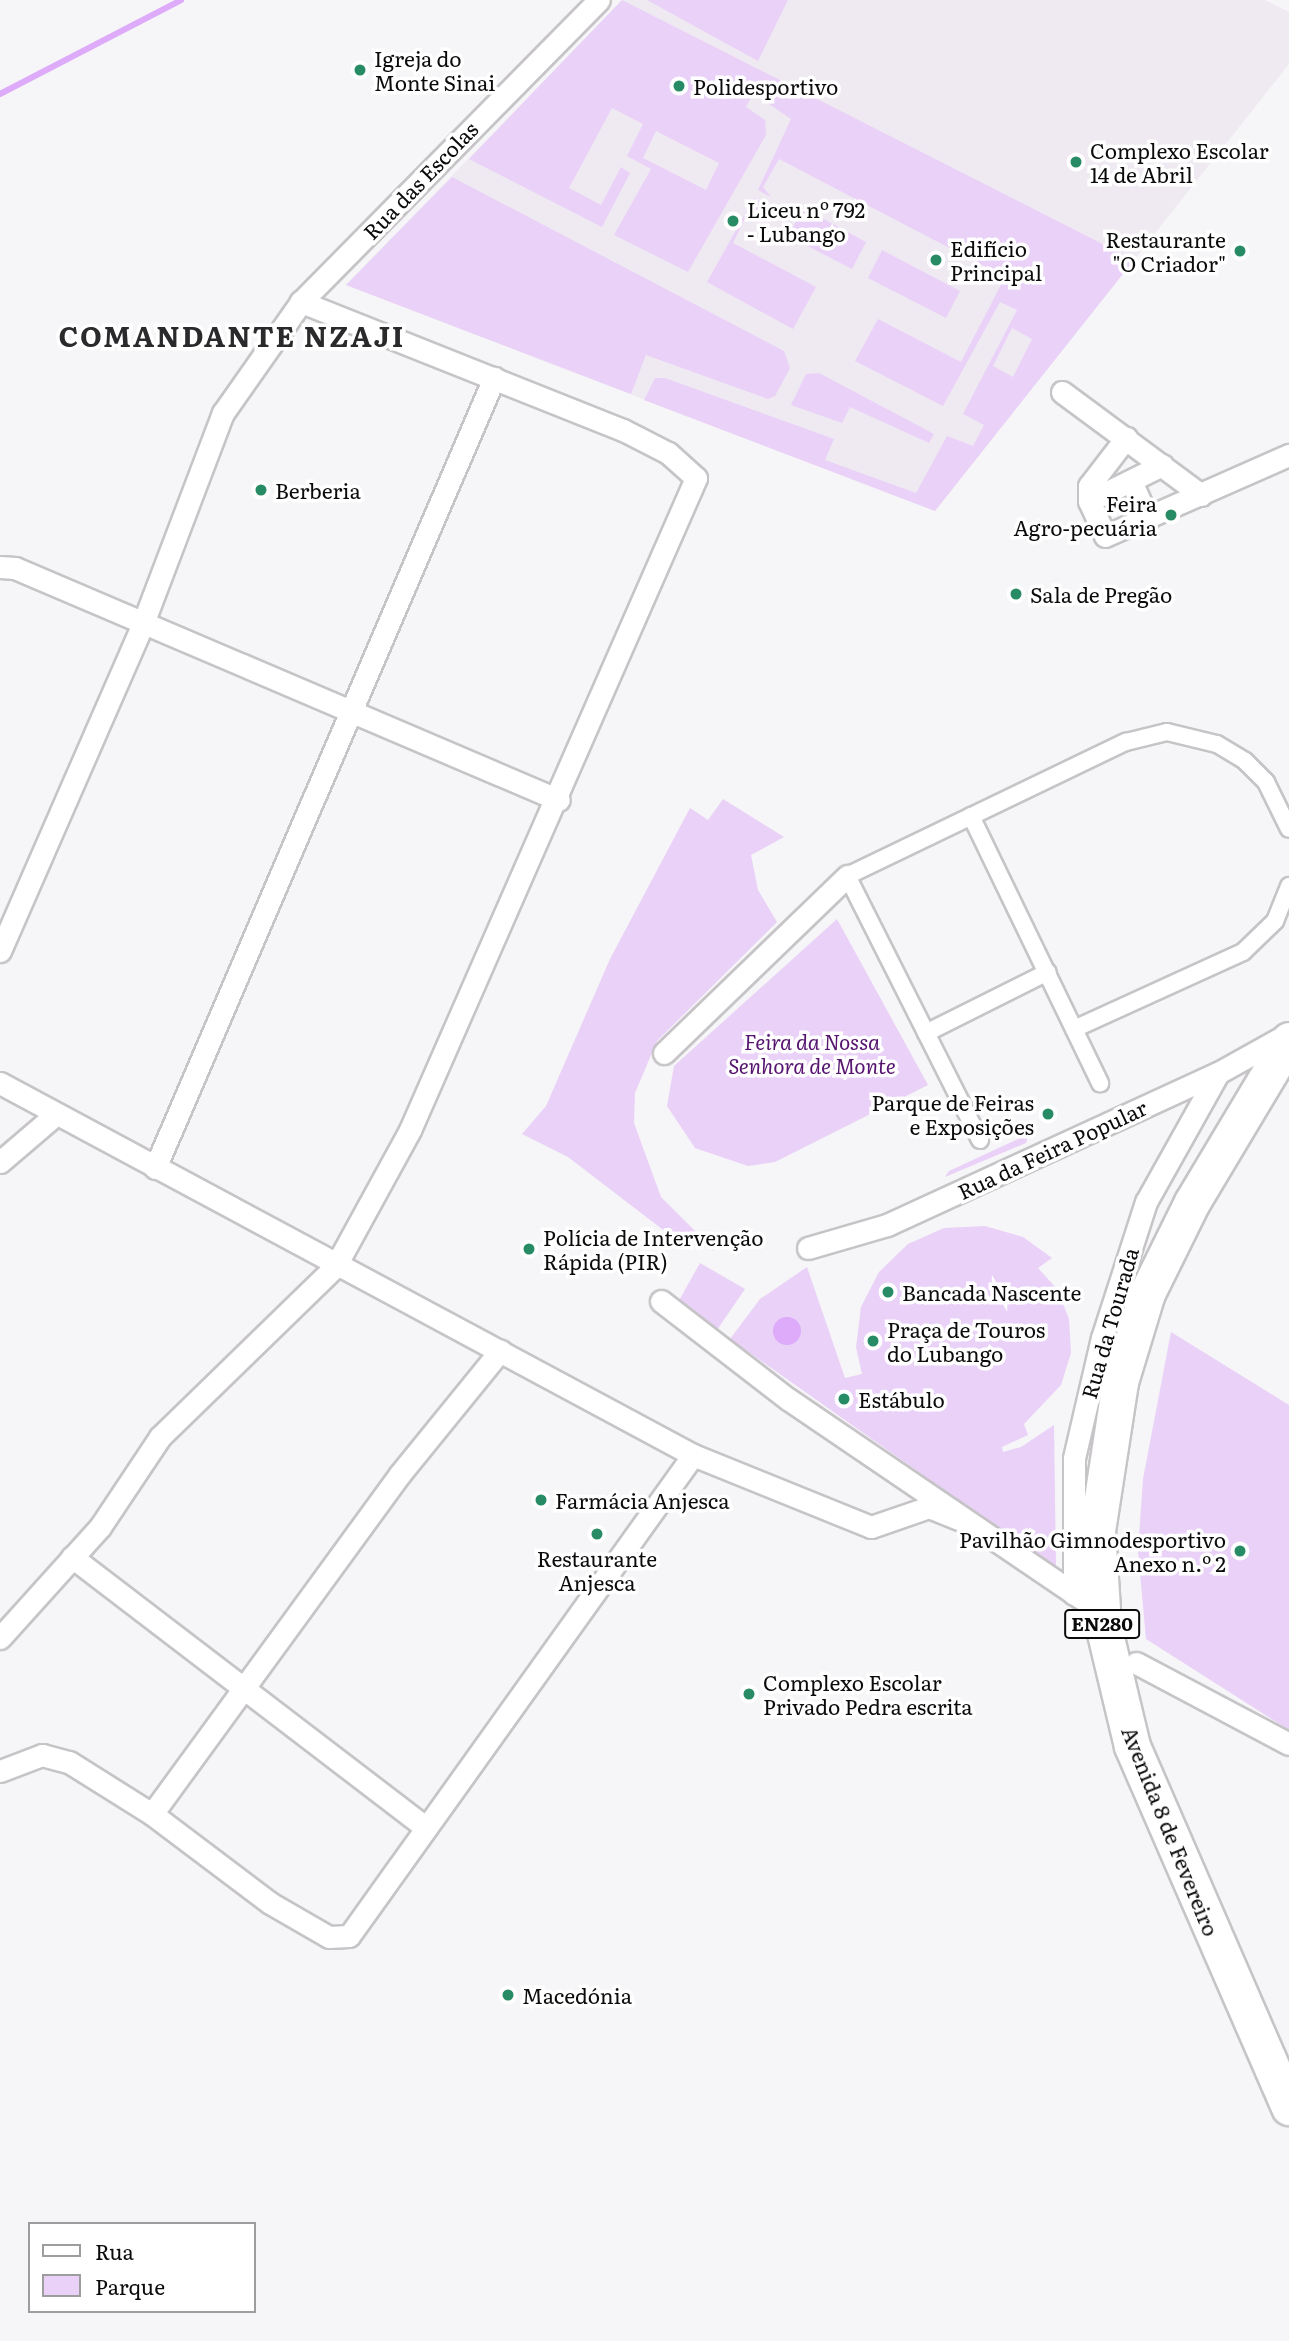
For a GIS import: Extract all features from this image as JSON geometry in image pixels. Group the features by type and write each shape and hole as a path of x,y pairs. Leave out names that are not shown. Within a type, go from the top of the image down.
{"main road":[{"name":"Avenida 8 de Fevereiro","path":"1289,1040 1185,1213 1147,1293 1120,1382 1101,1475 1088,1603 1132,1746 1289,2107"}],"street":[{"name":"Rua das Escolas","path":"0,951 142,625 212,435 301,302 598,0"},
{"path":"0,1638 100,1527 160,1437 335,1267 410,1130 558,800 696,478 668,453 623,430 301,302"},
{"path":"155,1168 348,710 494,378"},
{"path":"1062,392 1201,495"},
{"path":"1126,438 1088,486 1089,501 1105,536 1289,456"},
{"path":"1089,501 1162,465"},
{"path":"1130,481 1148,519"},
{"path":"0,567 15,568 142,625 558,800"},
{"path":"664,1053 847,876 1126,741 1167,732 1217,744 1245,761 1266,782 1289,829"},
{"path":"971,816 1100,1083"},
{"path":"847,876 980,1140"},
{"path":"1074,1029 1243,952 1275,921 1289,886"},
{"path":"926,1033 1048,972"},
{"name":"Rua da Feira Popular","path":"808,1248 887,1224 1218,1073 1289,1034"},
{"name":"Rua da Tourada","path":"1088,1603 1074,1458 1105,1327 1146,1202 1218,1073"},
{"path":"0,1083 335,1267 500,1351 692,1455 860,1525 871,1527 929,1507 959,1519"},
{"path":"0,1162 55,1115"},
{"path":"661,1301 959,1519 1088,1603"},
{"path":"152,1814 247,1689 400,1474 500,1351"},
{"path":"0,1771 42,1755 69,1762 152,1814 270,1903 329,1937 349,1936 692,1455"},
{"path":"72,1557 425,1827"},
{"path":"1136,1663 1289,1744"}],"shaded area":[{"name":"Liceu nº 792 - Lubango","path":"622,0 1265,0 1289,12 1289,64 935,511 346,285"},
{"path":"787,1317 797,1321 801,1331 797,1341 787,1345 777,1341 773,1331 777,1321"}],"green space":[{"path":"622,0 1134,260 935,511 644,400 655,378 665,378 834,439 825,460 916,493 947,436 973,446 984,425 963,414 1017,310 1000,302 943,406 855,361 878,319 961,362 1005,277 779,159 763,187 771,197 758,190 791,119 753,93 746,107 765,120 766,135 688,272 614,235 651,169 627,156 643,124 612,108 569,188 601,205 621,167 630,173 602,227 469,159","holes":["656,131 719,163 706,190 643,158","1012,328 1032,339 1013,377 993,366"]},
{"name":"Polidesportivo","path":"647,0 788,0 758,61"},
{"path":"452,177 784,351 790,368 775,396 768,399 646,355 631,394 346,285"},
{"path":"754,198 767,205 759,220 747,214 733,243 816,287 793,329 707,282"},
{"path":"803,208 866,242 852,269 788,236"},
{"path":"882,250 960,291 946,318 868,278"},
{"path":"819,373 934,434 929,443 850,407 842,423 791,405 806,374"},
{"path":"723,799 784,837 751,855 758,890 777,922 657,1041 635,1093 634,1123 661,1197 715,1251 662,1229 568,1157 522,1134 546,1106 610,959 690,808 708,820"},
{"name":"Feira da Nossa Senhora de Monte","path":"837,919 928,1085 775,1162 748,1166 695,1148 667,1106 674,1066"},
{"path":"1029,1134 1026,1143 945,1177 949,1171"},
{"path":"985,1226 1023,1237 1052,1258 1038,1268 1057,1289 1069,1319 1071,1353 1061,1385 1024,1424 1028,1435 1002,1447 1003,1452 1021,1447 1054,1425 1056,1569 730,1339 760,1299 807,1267 845,1378 862,1374 856,1347 861,1307 879,1272 908,1244 944,1228"},
{"path":"700,1263 745,1289 717,1330 677,1304"},
{"path":"1171,1332 1289,1405 1289,1730 1146,1639 1138,1551 1143,1479"}],"waterway":[{"path":"0,94 181,0"}],"place":[{"name":"Igreja do Monte Sinai","path":"360,70"},
{"name":"Polidesportivo","path":"679,86"},
{"name":"Complexo Escolar 14 de Abril","path":"1076,162"},
{"name":"Liceu nº 792 - Lubango","path":"733,221"},
{"name":"Restaurante \"O Criador\"","path":"1240,251"},
{"name":"Edifício Principal","path":"936,260"},
{"name":"Berberia","path":"261,490"},
{"name":"Feira Agro-pecuária","path":"1171,515"},
{"name":"Sala de Pregão","path":"1016,594"},
{"name":"Parque de Feiras e Exposições","path":"1048,1114"},
{"name":"Polícia de Intervenção Rápida (PIR)","path":"529,1249"},
{"name":"Bancada Nascente","path":"888,1292"},
{"name":"Praça de Touros do Lubango","path":"873,1341"},
{"name":"Estábulo","path":"844,1399"},
{"name":"Farmácia Anjesca","path":"541,1500"},
{"name":"Restaurante Anjesca","path":"597,1534"},
{"name":"Pavilhão Gimnodesportivo Anexo n.º 2","path":"1240,1551"},
{"name":"Complexo Escolar Privado Pedra escrita","path":"749,1694"},
{"name":"Macedónia","path":"508,1995"}],"district":[{"name":"COMANDANTE NZAJI","path":"232,335"}]}
